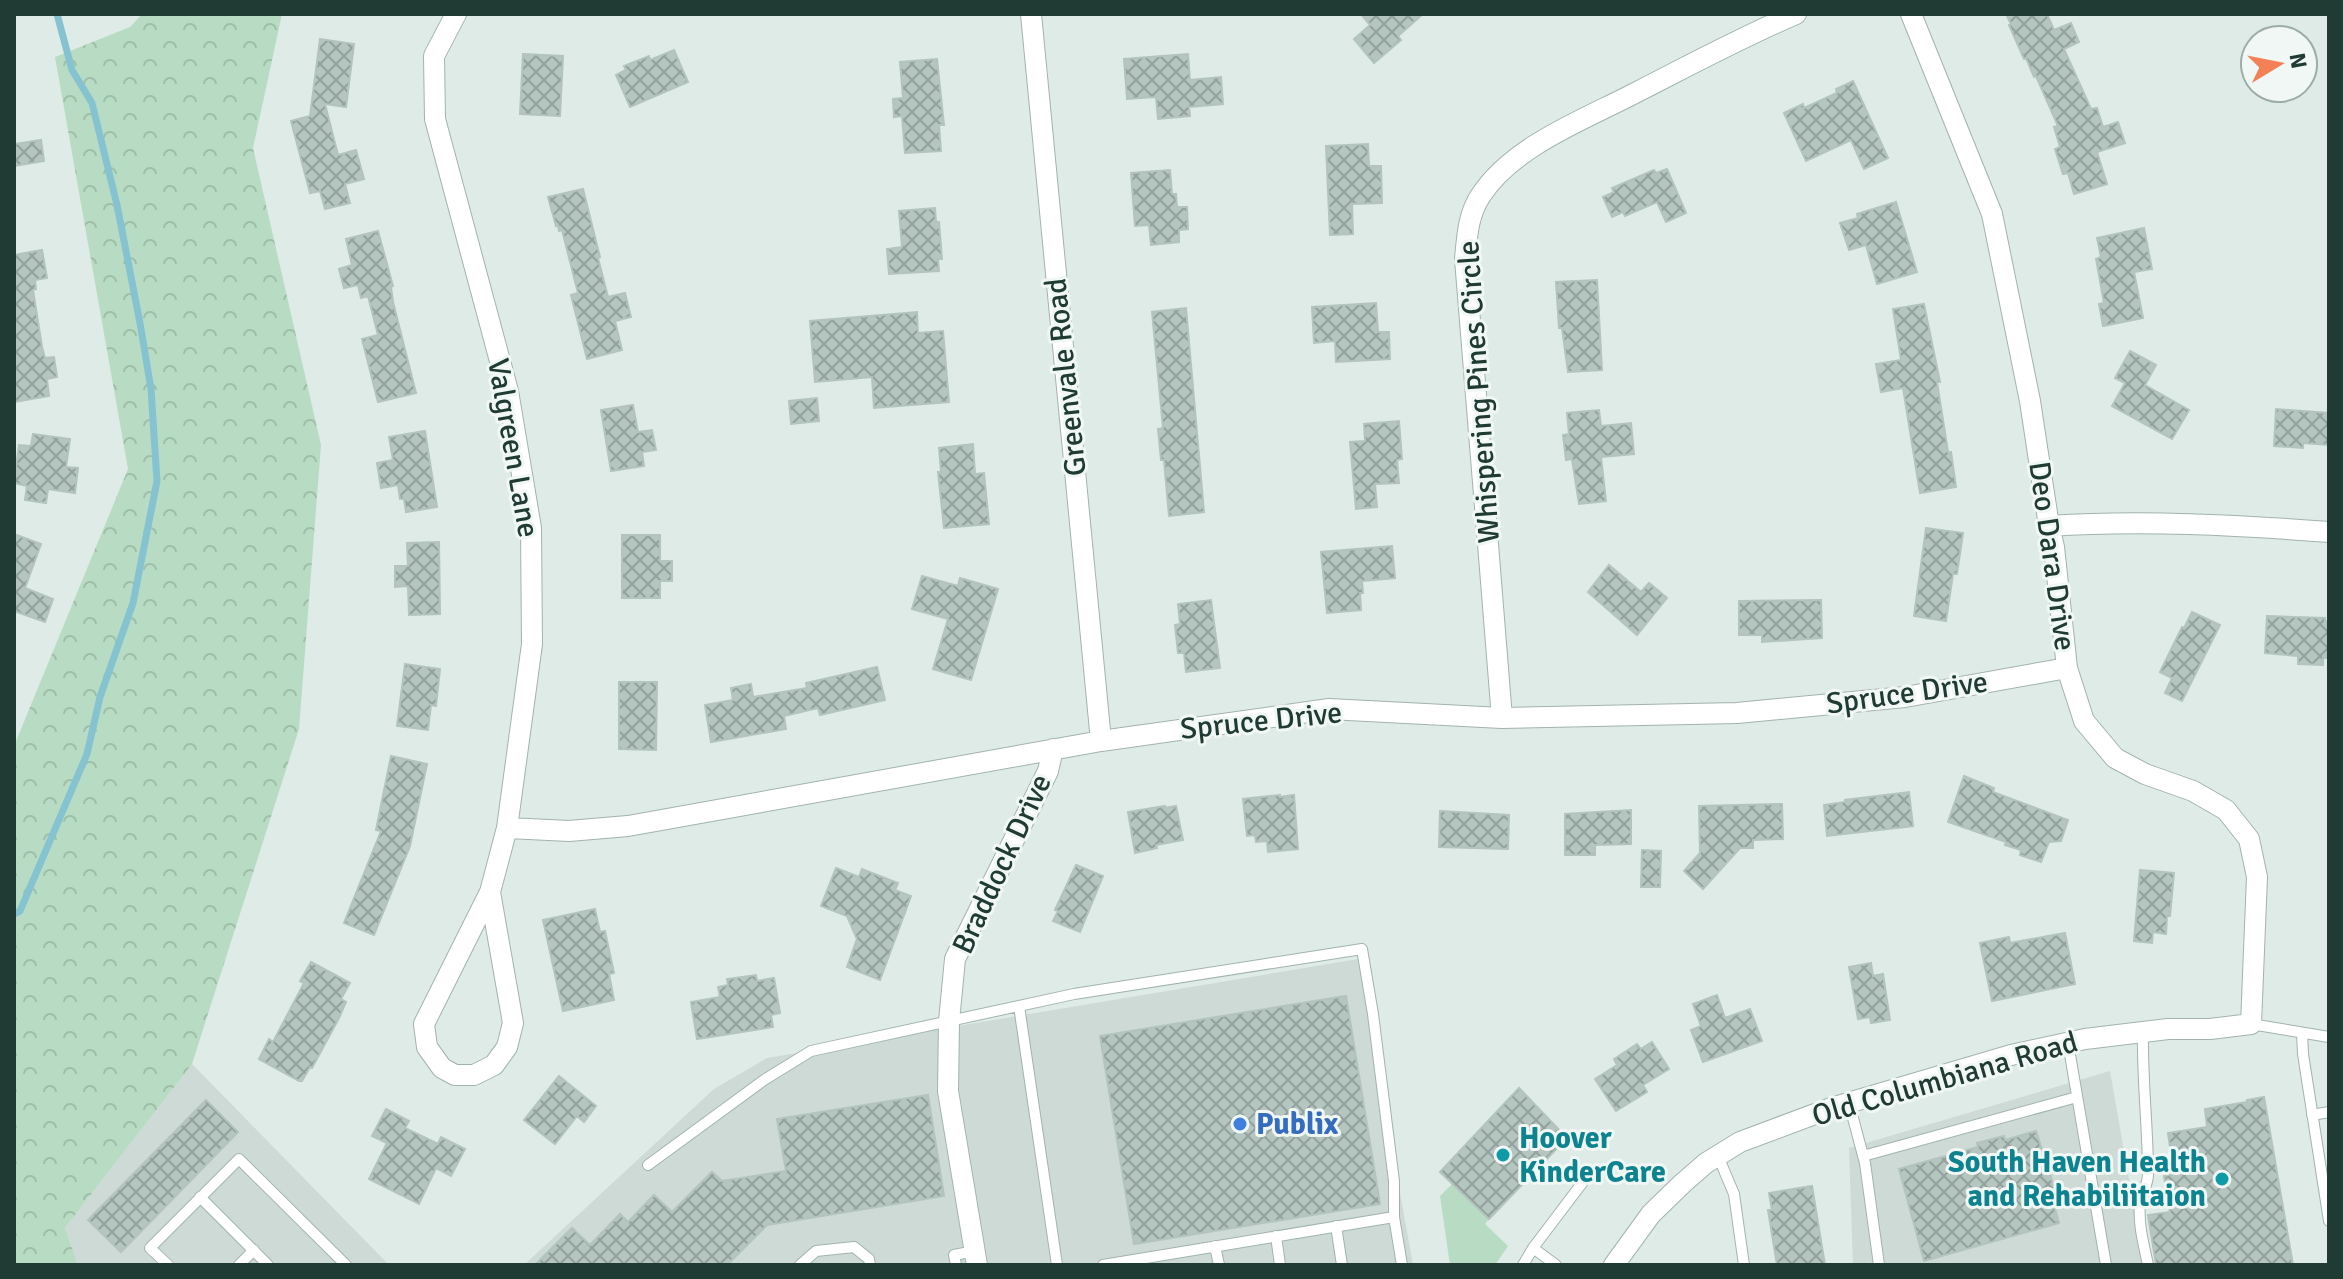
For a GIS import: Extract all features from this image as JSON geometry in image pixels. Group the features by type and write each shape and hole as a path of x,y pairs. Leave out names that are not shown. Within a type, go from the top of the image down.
{"street":[{"name":"Valgreen Lane","path":"456,14 434,56 435,119 508,391 531,528 532,644 507,828 490,892 424,1024 427,1047 442,1068 455,1075 474,1075 494,1065 507,1047 513,1023 490,892"},
{"name":"Greenvale Road","path":"1031,14 1101,741"},
{"name":"Whispering Pines Circle","path":"1502,718 1465,259 1471,214 1493,179 1532,146 1753,22 1796,14"},
{"name":"Deo Dara Drive","path":"1911,14 1992,214 2030,401 2054,547 2067,668 2084,721 2115,758 2145,774 2193,791 2226,810 2249,839 2257,877 2251,1024"},
{"path":"2049,526 2097,522 2329,532"},
{"name":"Spruce Drive","path":"507,828 569,831 628,826 1053,749 1329,709 1502,718 1737,713 1905,697 2067,668"},
{"name":"Braddock Drive","path":"976,1258 948,1091 949,1021 955,959 1048,771 1053,749"},
{"name":"Old Columbiana Road","path":"1614,1265 1651,1214 1683,1183 1740,1142 1849,1103 2011,1055 2143,1032 2251,1024"}],"lane":[{"path":"648,1165 764,1080 811,1051 1074,994 1362,949 1394,1181 1394,1217 1402,1265"},
{"path":"1019,1006 1057,1265"},
{"name":"Old Columbiana Road","path":"2251,1024 2329,1037"},
{"path":"2143,1032 2148,1182 2140,1202 2141,1232 2148,1265"},
{"path":"2302,1033 2329,1221"},
{"path":"2068,1043 2106,1265"},
{"path":"1863,1156 2077,1097"},
{"path":"1849,1103 1863,1156 1879,1265"},
{"path":"2312,1115 2329,1112"},
{"path":"1718,1156 1734,1194 1744,1265"},
{"path":"168,1265 150,1248 239,1159 346,1265"},
{"path":"1523,1265 1589,1174"},
{"path":"200,1197 268,1265"},
{"path":"1109,1265 1164,1260 1215,1246 1394,1217"},
{"path":"1336,1226 1342,1265"},
{"path":"1276,1236 1280,1265"},
{"path":"1215,1246 1219,1265"},
{"path":"801,1265 816,1251 854,1247 869,1259 870,1265"},
{"path":"1533,1248 1556,1265"},
{"path":"239,1265 254,1250"},
{"path":"956,1265 954,1255 976,1258"}],"shaded area":[{"path":"1358,959 1413,1265 524,1265 714,1089 767,1058"},
{"path":"192,1064 389,1265 78,1265 65,1228"},
{"path":"2110,1071 2144,1265 1853,1265 1849,1148"}],"green space":[{"path":"142,14 282,14 253,148 321,445 299,729 192,1064 65,1228 78,1265 14,1265 14,746 128,469 55,57 130,27"},
{"path":"1452,1184 1489,1219 1485,1224 1508,1246 1495,1265 1450,1265 1440,1196"}],"building":[{"path":"1361,14 1423,14 1398,36 1401,40 1374,63 1354,39 1370,25"},
{"path":"2006,14 2047,14 2054,30 2071,23 2079,42 2064,49 2091,109 2097,108 2103,127 2118,122 2125,143 2097,152 2107,184 2074,194 2068,173 2063,174 2055,149 2060,147 2054,127 2058,126 2036,76 2024,59"},
{"path":"320,39 354,44 346,107 325,104 338,155 356,150 364,179 345,184 350,203 325,209 320,191 310,193 291,121 310,116"},
{"path":"674,50 688,82 630,107 616,75 626,70 624,66"},
{"path":"523,54 563,56 560,116 520,114"},
{"path":"1188,54 1190,80 1221,77 1223,104 1189,107 1190,116 1158,119 1156,97 1127,99 1124,59"},
{"path":"937,59 944,125 939,125 941,151 905,153 902,116 894,117 893,99 903,98 900,62"},
{"path":"1853,81 1888,158 1864,169 1851,140 1806,161 1784,113 1837,93 1836,89"},
{"path":"41,140 44,161 14,166 14,144"},
{"path":"1368,144 1369,166 1381,166 1382,203 1352,204 1353,234 1330,235 1326,146"},
{"path":"1667,169 1686,213 1666,222 1657,202 1625,216 1623,212 1612,217 1603,197 1614,192 1612,188 1654,170 1656,173"},
{"path":"1170,170 1172,194 1176,194 1177,207 1187,207 1188,229 1179,230 1179,242 1151,245 1149,225 1135,226 1131,173"},
{"path":"583,189 608,297 625,293 631,317 615,321 622,350 587,359 571,295 578,293 562,230 559,231 556,226 548,197"},
{"path":"1896,202 1917,272 1877,284 1866,245 1849,250 1840,223 1858,218 1857,214"},
{"path":"935,208 942,259 938,259 939,271 889,274 887,249 902,247 899,211"},
{"path":"2144,228 2152,269 2134,272 2143,318 2103,326 2099,304 2104,303 2096,259 2101,257 2097,238"},
{"path":"378,231 416,393 378,402 362,339 378,335 368,296 361,298 358,285 344,288 339,269 352,265 346,239"},
{"path":"42,250 47,278 35,280 36,289 33,290 45,358 54,357 57,377 47,379 49,396 14,402 14,255"},
{"path":"1597,280 1602,370 1568,372 1562,328 1559,328 1556,282"},
{"path":"1376,303 1378,332 1389,332 1390,359 1336,362 1335,341 1314,343 1312,307"},
{"path":"1924,304 1956,487 1920,493 1903,388 1881,392 1876,364 1901,360 1893,309"},
{"path":"1186,308 1204,512 1169,516 1158,429 1163,428 1152,312"},
{"path":"917,312 918,333 943,331 949,402 874,408 872,377 815,382 810,321"},
{"path":"2130,351 2156,365 2145,385 2189,410 2172,439 2112,406 2125,383 2115,378"},
{"path":"817,398 819,421 791,424 789,401"},
{"path":"633,405 638,432 652,430 656,450 642,452 644,466 611,471 601,410"},
{"path":"2276,409 2329,413 2329,445 2303,443 2303,448 2274,446"},
{"path":"1599,410 1601,426 1631,423 1634,454 1601,457 1606,501 1579,504 1572,459 1566,460 1563,435 1569,434 1567,413"},
{"path":"1399,421 1402,459 1397,460 1399,483 1375,484 1377,507 1356,509 1350,442 1365,441 1364,424"},
{"path":"425,431 437,507 406,512 398,485 381,488 377,463 393,460 389,437"},
{"path":"33,434 70,439 66,467 78,468 75,493 48,489 46,503 25,500 27,486 14,483 19,445 31,446"},
{"path":"973,444 975,474 984,473 989,524 944,528 938,472 941,472 939,448"},
{"path":"1926,528 1963,533 1946,621 1914,616"},
{"path":"14,534 41,544 25,588 53,599 45,622 14,611"},
{"path":"622,535 660,535 660,561 672,561 672,581 660,581 660,598 622,598"},
{"path":"439,542 440,614 409,615 408,586 395,587 395,566 408,566 407,543"},
{"path":"1392,546 1395,578 1362,581 1361,610 1327,613 1321,552"},
{"path":"1609,565 1641,592 1649,583 1667,598 1637,635 1588,592"},
{"path":"922,576 958,586 960,578 998,589 971,680 933,669 948,619 912,609"},
{"path":"1211,600 1220,668 1186,672 1184,653 1178,653 1175,625 1180,624 1178,604"},
{"path":"1821,600 1822,638 1762,642 1762,635 1739,635 1739,601"},
{"path":"2192,612 2220,625 2182,701 2165,693 2172,678 2160,672"},
{"path":"2267,616 2325,618 2329,622 2329,658 2323,658 2323,665 2298,664 2298,656 2265,653"},
{"path":"405,664 440,669 436,706 431,705 428,730 397,726"},
{"path":"877,667 885,700 820,715 818,708 784,716 786,729 711,742 705,705 733,700 731,688 751,684 753,697 807,688 806,683"},
{"path":"619,682 657,682 656,750 619,749"},
{"path":"391,756 427,764 410,846 374,935 344,923 381,831 376,830"},
{"path":"1964,776 1994,788 1993,792 2068,820 2061,841 2049,842 2041,862 2020,855 2021,850 2005,845 2006,842 1948,822"},
{"path":"1909,792 1913,826 1827,836 1824,805"},
{"path":"1294,795 1298,849 1268,852 1267,841 1256,842 1255,835 1247,836 1243,799"},
{"path":"1782,804 1783,839 1753,840 1753,848 1740,848 1703,889 1684,871 1700,853 1699,806"},
{"path":"1176,806 1183,840 1135,853 1128,812"},
{"path":"1631,810 1631,844 1595,845 1595,855 1565,855 1565,814"},
{"path":"1440,811 1509,815 1508,849 1439,847"},
{"path":"1642,850 1661,851 1660,887 1641,887"},
{"path":"1076,865 1103,876 1080,932 1053,921"},
{"path":"836,868 859,877 862,869 898,883 895,890 911,896 880,980 847,967 857,939 847,916 821,906"},
{"path":"2140,870 2174,873 2166,934 2153,932 2152,943 2134,941"},
{"path":"595,909 600,932 605,931 614,973 609,974 614,1000 563,1011 543,920"},
{"path":"2065,933 2075,984 1992,1001 1980,943 2009,937 2010,943"},
{"path":"311,962 350,983 341,999 346,1002 339,1018 312,1068 299,1081 259,1059 269,1039 273,1042 304,983 300,981"},
{"path":"1871,963 1873,976 1883,974 1890,1020 1871,1023 1870,1017 1858,1019 1849,967"},
{"path":"756,975 757,981 774,978 780,1013 771,1015 773,1027 697,1039 691,1002 720,997 718,987 728,985 727,979"},
{"path":"1717,995 1725,1018 1750,1009 1762,1041 1703,1062 1691,1030 1701,1026 1693,1004"},
{"name":"Publix","path":"1346,996 1380,1204 1134,1244 1100,1036"},
{"path":"1652,1042 1669,1069 1643,1085 1647,1092 1616,1111 1595,1079 1617,1065 1614,1059 1637,1044 1641,1049"},
{"path":"559,1076 596,1106 584,1122 577,1116 555,1144 524,1120"},
{"name":"Hoover KinderCare","path":"1519,1088 1567,1138 1489,1219 1440,1172"},
{"path":"928,1095 944,1196 767,1225 727,1265 535,1265 572,1228 590,1245 620,1214 628,1222 654,1195 672,1212 712,1172 722,1181 786,1171 777,1119"},
{"name":"South Haven Health and Rehabiliitaion","path":"2264,1097 2293,1265 2156,1265 2148,1215 2170,1212 2164,1176 2174,1174 2168,1133 2207,1127 2205,1109"},
{"path":"206,1100 238,1132 121,1252 88,1220"},
{"path":"386,1109 409,1121 405,1128 438,1144 441,1137 465,1149 451,1176 436,1168 419,1204 369,1179 387,1143 372,1136"},
{"path":"2036,1131 2055,1190 2050,1191 2059,1223 1924,1261 1899,1169 1978,1147 1977,1143 2004,1136 2005,1140"},
{"path":"1812,1186 1825,1265 1777,1265 1768,1210 1772,1210 1769,1193"}],"waterway":[{"path":"14,914 20,911 87,754 100,697 133,603 157,481 151,389 117,205 92,103 72,70 57,14"}],"place":[{"name":"Publix","path":"1240,1124"},
{"name":"Hoover KinderCare","path":"1503,1155"},
{"name":"South Haven Health and Rehabiliitaion","path":"2222,1179"}]}
